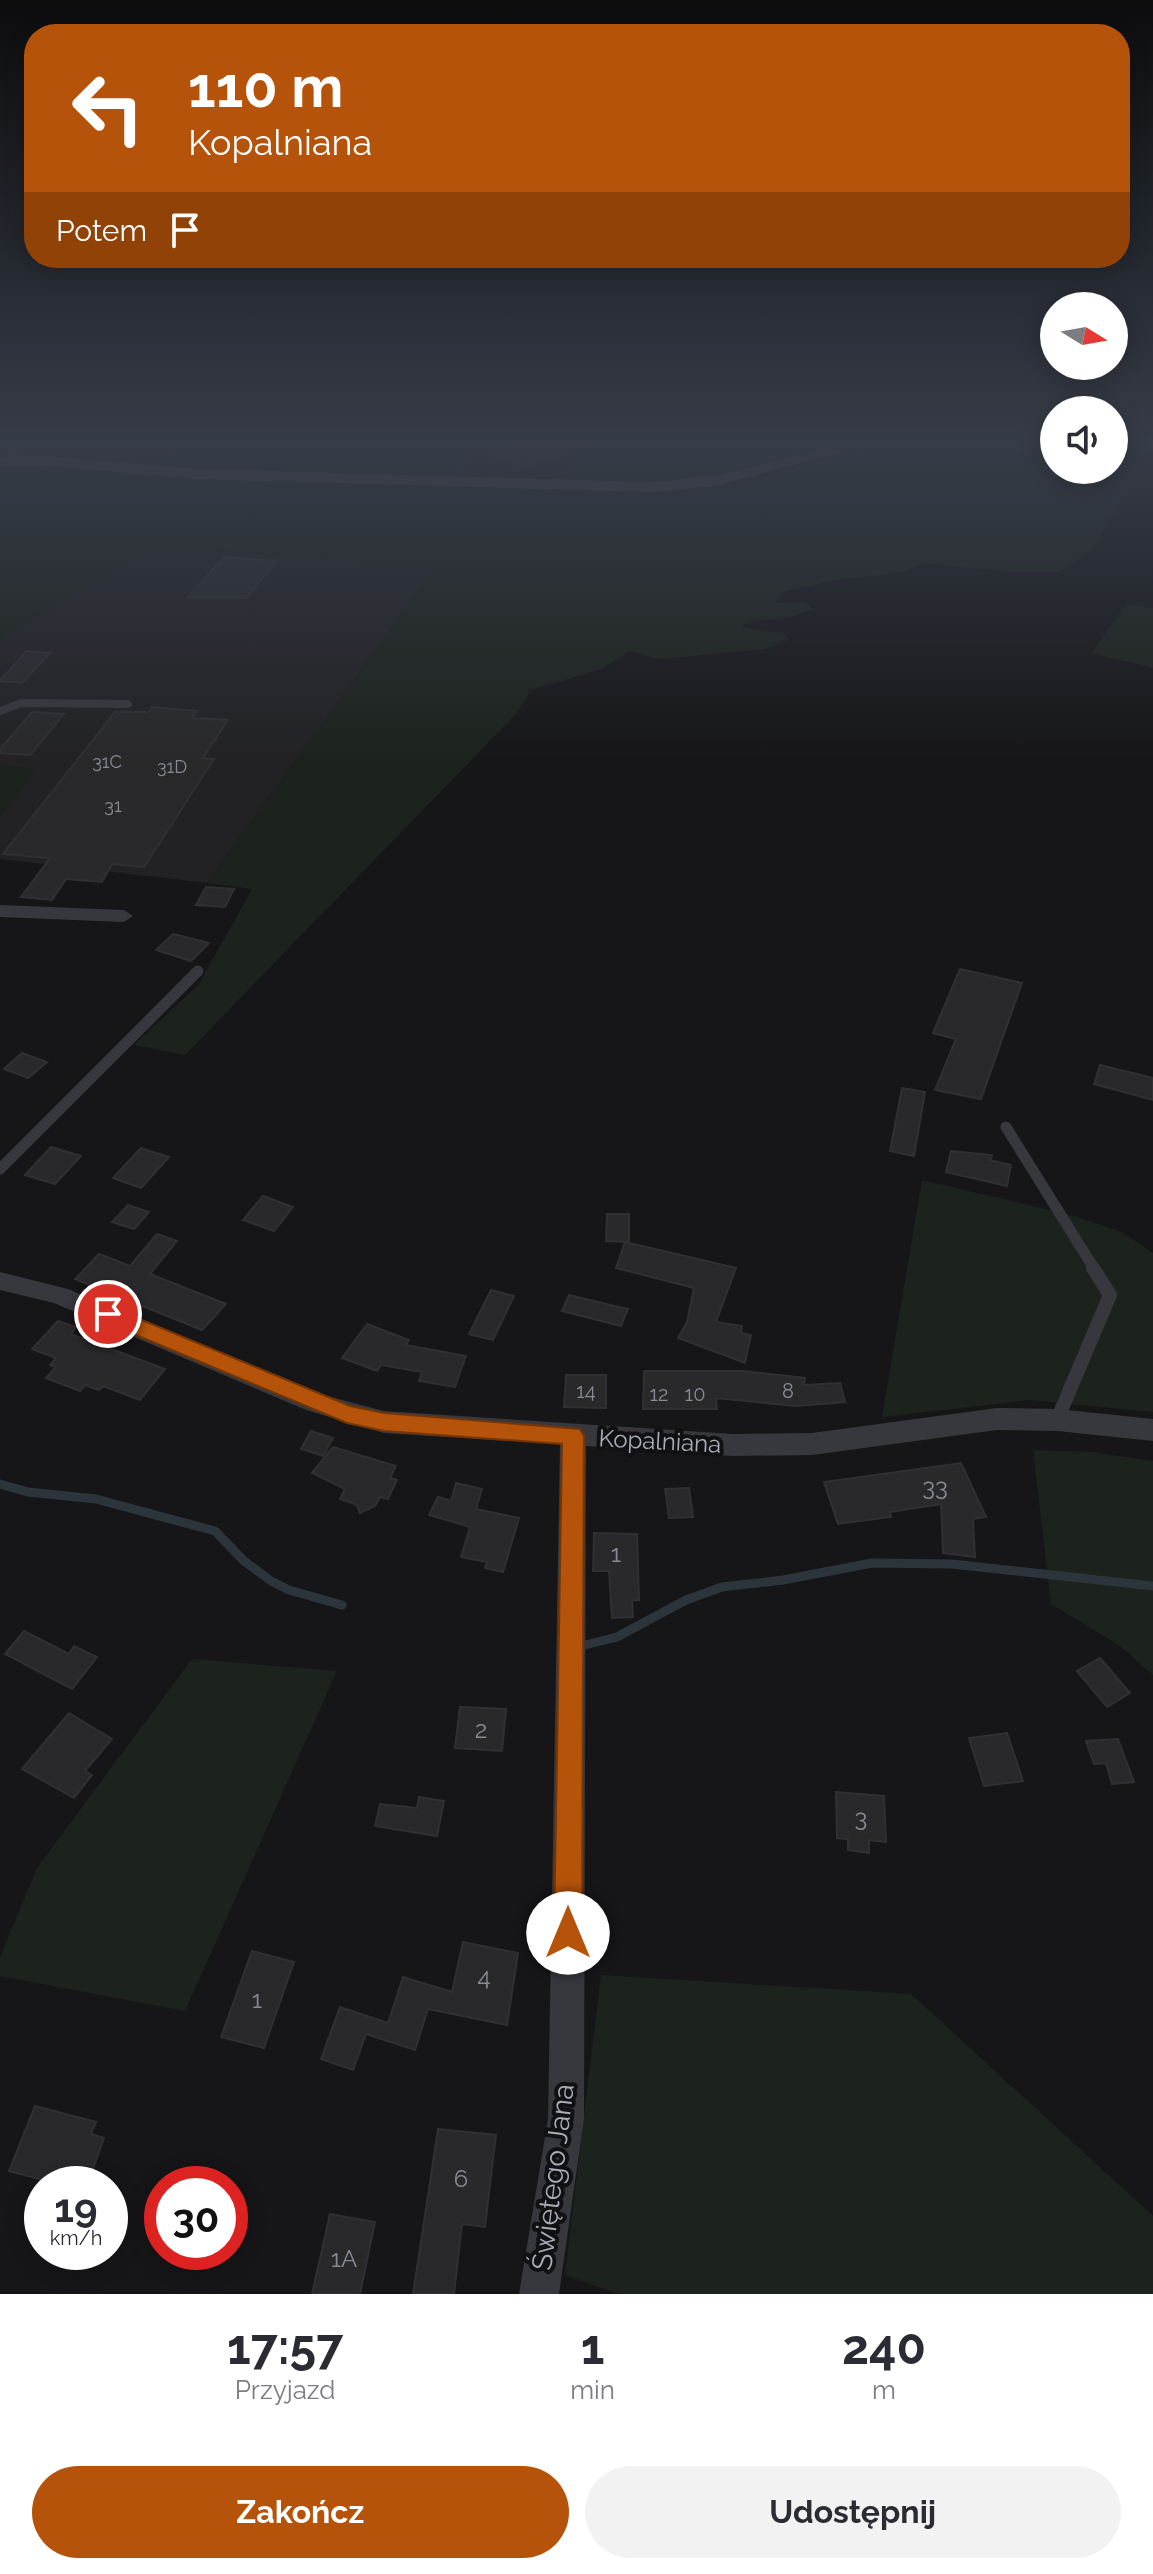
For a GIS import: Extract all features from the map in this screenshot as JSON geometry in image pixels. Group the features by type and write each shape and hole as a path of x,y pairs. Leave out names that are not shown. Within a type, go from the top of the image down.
{"street":[{"path":"0,911 124,916"},
{"name":"Kopalniana","path":"0,1281 59,1295 347,1414 384,1422 733,1445 812,1444 997,1419 1057,1420 1153,1430"},
{"name":"Świętego Jana","path":"539,2294 566,2119 573,1436"}],"lane":[{"path":"0,711 21,703 128,704"},
{"path":"0,1169 198,971"},
{"path":"1006,1127 1110,1295 1057,1420"}],"shaded area":[{"path":"0,547 151,547 7,634 0,643"},
{"path":"151,547 435,568 207,883 0,859 0,816 36,770 0,765 0,643 7,634"},
{"path":"167,547 1093,547 1058,572 1014,572 921,563 905,572 836,580 785,591 774,603 805,602 813,609 791,617 746,623 741,627 785,634 788,640 766,649 660,659 629,651 602,669 531,690 517,713 185,1055 134,1045 199,984 252,889 207,883 435,568"},
{"path":"1127,604 1153,608 1153,668 1091,653"},
{"path":"0,765 36,770 0,816"},
{"path":"922,1180 1071,1215 1122,1232 1153,1253 1153,1412 1030,1400 882,1417"},
{"path":"1033,1450 1092,1452 1153,1461 1153,1675 1120,1646 1051,1604"},
{"path":"192,1659 337,1671 185,2011 0,1976 0,1957 37,1868"},
{"path":"601,1975 911,1994 1153,2216 1153,2294 619,2294 565,2275"}],"building":[{"path":"224,557 277,561 246,598 187,598"},
{"path":"26,651 50,653 22,683 0,681"},
{"path":"152,707 197,711 192,718 228,720 203,758 214,759 144,867 112,864 102,882 66,879 52,900 21,897 50,858 3,854 115,712 149,712"},
{"path":"32,712 64,714 30,755 0,753 0,749"},
{"path":"206,887 234,889 225,907 196,905"},
{"path":"173,934 209,943 191,961 156,950"},
{"path":"960,969 1022,983 981,1099 935,1090 956,1039 933,1033"},
{"path":"22,1053 47,1062 28,1078 4,1069"},
{"path":"1100,1065 1153,1078 1153,1100 1094,1084"},
{"path":"902,1088 925,1092 914,1156 890,1151"},
{"path":"51,1147 81,1156 55,1184 25,1175"},
{"path":"141,1148 169,1157 141,1188 113,1178"},
{"path":"951,1151 992,1155 990,1160 1011,1165 1007,1186 946,1172"},
{"path":"263,1196 293,1207 274,1231 243,1220"},
{"path":"128,1205 149,1212 134,1229 112,1222"},
{"path":"607,1214 629,1214 629,1242 606,1241"},
{"path":"157,1234 177,1241 150,1274 226,1304 202,1330 75,1279 99,1254 130,1266"},
{"path":"625,1242 736,1268 716,1322 742,1326 741,1333 751,1335 745,1363 678,1338 687,1322 694,1288 616,1268"},
{"path":"491,1290 514,1296 493,1340 469,1334"},
{"path":"569,1295 628,1309 621,1326 562,1311"},
{"path":"58,1321 76,1327 71,1334 165,1369 140,1400 103,1386 99,1390 85,1385 80,1391 46,1378 56,1367 50,1365 56,1358 32,1349"},
{"path":"367,1324 409,1340 406,1345 466,1356 455,1387 419,1381 422,1372 381,1365 377,1371 342,1358"},
{"path":"644,1371 743,1371 805,1378 804,1385 840,1383 845,1402 795,1406 716,1398 717,1409 643,1409"},
{"path":"566,1375 606,1375 606,1408 564,1407"},
{"path":"311,1431 333,1438 323,1456 301,1449"},
{"path":"333,1447 396,1466 390,1478 397,1480 388,1499 380,1497 375,1506 360,1513 357,1505 340,1499 345,1489 312,1473"},
{"path":"961,1463 986,1517 973,1519 975,1557 943,1553 941,1504 890,1512 891,1517 838,1524 824,1482"},
{"path":"456,1483 482,1489 476,1509 519,1518 503,1572 485,1568 487,1562 461,1557 470,1527 429,1515 438,1497 451,1501"},
{"path":"689,1488 693,1517 669,1518 665,1489"},
{"path":"594,1533 637,1534 639,1600 632,1600 633,1617 612,1618 609,1571 593,1571"},
{"path":"24,1631 69,1654 74,1646 97,1657 72,1689 5,1654"},
{"path":"1100,1658 1130,1693 1107,1707 1077,1671"},
{"path":"460,1707 506,1709 502,1751 455,1748"},
{"path":"69,1713 112,1739 85,1771 92,1775 74,1798 22,1769"},
{"path":"1007,1733 1023,1781 984,1786 969,1738"},
{"path":"1118,1739 1134,1782 1112,1784 1106,1763 1094,1764 1086,1741"},
{"path":"836,1792 884,1796 886,1842 869,1840 869,1853 848,1850 848,1839 837,1838"},
{"path":"419,1797 444,1801 437,1836 375,1826 380,1804 417,1808"},
{"path":"463,1942 518,1953 507,2025 428,2009 415,2050 366,2034 353,2070 321,2059 340,2007 388,2023 403,1977 452,1992"},
{"path":"252,1951 294,1962 264,2048 221,2037"},
{"path":"35,2106 96,2122 91,2134 104,2138 94,2166 24,2166 24,2175 9,2171"},
{"path":"438,2129 496,2135 485,2227 462,2224 454,2294 413,2294"},
{"path":"330,2214 375,2222 360,2294 312,2294"}],"waterway":[{"path":"0,1484 28,1492 96,1499 215,1531 244,1561 271,1581 289,1590 342,1605"},
{"path":"577,1647 617,1637 686,1600 722,1587 783,1580 872,1563 952,1564 1153,1586"}],"route":[{"path":"108,1314 347,1414 384,1422 573,1436 568,1933"}]}
